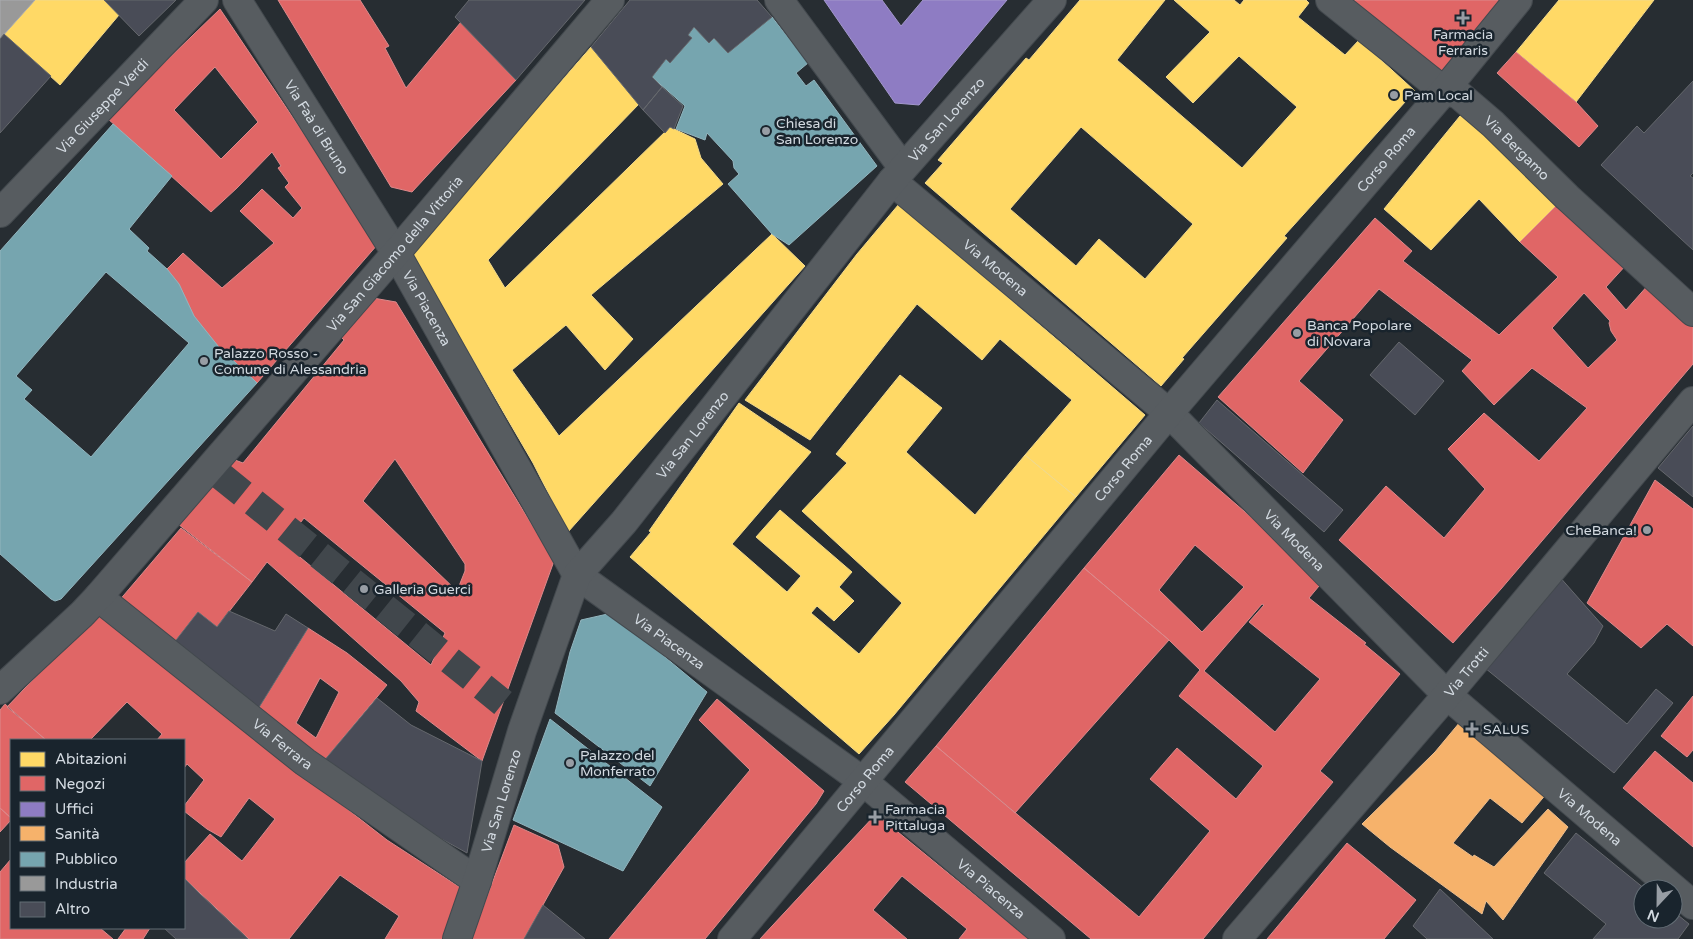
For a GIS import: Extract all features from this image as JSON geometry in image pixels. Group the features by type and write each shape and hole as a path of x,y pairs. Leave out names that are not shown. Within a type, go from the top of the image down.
{"street":[{"name":"Via Giuseppe Verdi","path":"0,213 204,0"},
{"name":"Via Faà di Bruno","path":"237,0 396,253"},
{"name":"Via San Giacomo della Vittoria","path":"0,690 82,614 98,596 396,253 610,0"},
{"name":"Via Modena","path":"779,0 898,174 1169,414 1447,695 1693,905"},
{"name":"Via San Lorenzo","path":"457,939 519,740 577,575 624,522 898,174 1052,0"},
{"name":"Via Bergamo","path":"1330,0 1444,91 1458,94 1493,124 1567,197 1693,312"},
{"name":"Corso Roma","path":"732,939 1169,414 1444,91 1518,0"},
{"name":"Via Piacenza","path":"396,253 577,575 864,782 1051,939"},
{"name":"Via Trotti","path":"1237,939 1447,695 1693,402"},
{"name":"Via Ferrara","path":"98,596 305,762 476,882"}],"building: Abitazioni":[{"path":"35,0 104,0 119,15 60,85 4,34"},
{"path":"1080,0 1165,0 1117,60 1242,168 1297,107 1239,56 1193,103 1166,77 1210,32 1174,0 1234,0 1240,5 1244,0 1306,0 1309,3 1298,17 1345,55 1359,40 1415,91 1284,236 1287,238 1182,358 1184,359 1161,386 925,183 943,163 938,160 1026,58 1029,60","holes":["1081,127 1193,224 1145,279 1099,239 1076,266 1010,209"]},
{"path":"1559,0 1654,0 1576,102 1516,52"},
{"path":"591,47 639,104 488,260 505,288 670,127 695,139 701,158 723,184 591,295 633,339 605,370 566,325 512,370 559,436 772,234 805,266 568,532 533,463 411,253"},
{"path":"1465,113 1558,204 1520,242 1479,199 1431,250 1384,209 1460,116"},
{"path":"899,204 1145,415 1076,497 1025,455 1072,400 1000,339 982,360 917,304 810,440 745,400 857,254"},
{"path":"900,375 942,408 906,452 975,515 1025,455 1076,497 894,715 859,754 630,557 651,532 649,531 739,403 811,452 732,544 787,592 801,576 756,537 780,510 852,572 839,587 854,601 834,621 817,606 811,613 859,654 902,603 802,511 847,463 836,454"}],"building: Negozi":[{"path":"278,0 360,0 389,46 385,48 406,88 461,22 516,80 412,192 391,187"},
{"path":"1350,0 1502,0 1443,73"},
{"path":"220,9 378,244 257,383 218,346 194,316 179,284 167,269 183,253 222,288 274,243 240,211 262,189 293,218 302,208 285,187 289,183 278,168 281,166 272,152 211,212 107,118","holes":["215,67 258,122 221,159 174,110"]},
{"path":"1516,52 1576,102 1598,126 1579,147 1497,73"},
{"path":"1558,204 1627,264 1606,287 1626,310 1649,284 1693,325 1693,364 1453,643 1339,540 1386,486 1444,538 1485,489 1448,449 1484,413 1539,461 1587,408 1532,368 1494,405 1462,371 1472,360 1379,289 1299,381 1343,420 1303,473 1218,397 1375,218 1412,251 1403,261 1499,335 1558,277 1520,242","holes":["1584,293 1610,321 1611,331 1617,340 1588,368 1552,328"]},
{"path":"373,298 396,302 554,561 482,761 416,711 419,702 401,681 267,562 252,582 178,524 235,460 243,463 344,340 340,336","holes":["395,459 465,564 465,571 457,591 363,501"]},
{"path":"1179,455 1324,580 1309,598 1366,643 1364,644 1400,674 1320,771 1333,782 1203,939 1091,939 905,782 936,746 1139,917 1210,831 1150,779 1177,748 1236,799 1263,766 1179,696 1200,670 1169,640 1084,568","holes":["1195,545 1244,587 1202,632 1159,590","1262,604 1264,605 1249,622 1320,679 1275,732 1204,671"]},
{"path":"1655,480 1693,509 1693,646 1667,624 1641,648 1587,603"},
{"name":"Galleria Guerci","path":"304,518 445,633 431,665 284,544"},
{"path":"181,528 252,582 217,627 198,612 173,644 118,602"},
{"path":"1084,568 1169,640 1015,813 936,746"},
{"path":"96,613 387,840 461,888 447,939 385,939 399,916 340,875 289,939 249,939 185,879 185,862 210,834 242,861 275,819 249,798 221,837 185,812 185,805 204,780 187,764 185,767 185,739 158,739 162,734 127,702 91,739 45,739 7,707"},
{"path":"308,628 347,653 387,685 323,762 258,709","holes":["320,678 339,692 316,738 296,723"]},
{"path":"1693,696 1693,750 1687,757 1661,736"},
{"path":"717,699 824,791 816,804 705,939 609,939 750,770 699,720"},
{"path":"5,704 45,739 10,739 10,817 0,808 0,710"},
{"path":"1655,751 1693,783 1693,847 1623,788"},
{"path":"0,808 10,817 10,821 0,832"},
{"path":"876,814 1029,939 959,939 967,929 902,876 873,910 907,939 760,939"},
{"path":"514,825 558,845 564,867 524,939 471,939"},
{"path":"1347,843 1416,900 1384,939 1267,939"},
{"path":"10,860 10,929 101,929 113,939 0,939 0,872"},
{"path":"125,929 149,929 143,939 118,939"}],"building: Uffici":[{"path":"824,0 882,0 901,26 923,0 1007,0 919,105 895,103"}],"building: Sanità":[{"path":"1465,716 1552,787 1522,823 1490,798 1453,843 1473,857 1474,855 1494,867 1548,809 1568,827 1503,920 1486,901 1482,914 1390,847 1362,824 1435,752"}],"building: Pubblico":[{"name":"Chiesa di San Lorenzo","path":"772,17 808,63 796,73 806,86 814,80 877,166 789,245 772,234 728,184 739,174 734,168 733,161 707,133 705,140 676,129 685,106 652,77 666,59 670,63 692,38 688,35 694,27 709,43 714,38 728,53"},
{"name":"Palazzo Rosso - Comune di Alessandria","path":"113,124 172,176 129,229 149,248 147,251 167,269 179,284 194,316 218,346 257,383 61,599 55,601 0,554 0,251","holes":["106,272 189,343 91,457 24,399 32,390 16,376"]},
{"path":"612,613 707,692 650,786 555,713 570,652 581,620"},
{"name":"Palazzo del Monferrato","path":"550,719 662,807 623,871 513,820"}],"building: Industria":[{"path":"0,0 35,0 0,39"}],"building: Altro":[{"path":"104,0 176,0 139,36"},
{"path":"469,0 585,0 516,80 455,17"},
{"path":"630,0 757,0 772,17 728,53 714,38 709,43 694,27 688,35 692,38 670,63 666,59 652,77 662,87 643,110 591,47"},
{"path":"4,34 51,76 0,133 0,39"},
{"path":"1693,81 1693,173 1690,176 1693,178 1693,250 1601,165 1637,126 1644,133"},
{"path":"662,87 683,106 674,129 670,127 665,133 643,110"},
{"path":"1399,342 1444,381 1415,415 1370,375"},
{"path":"1217,400 1343,510 1324,532 1199,423"},
{"path":"1693,426 1693,497 1658,468"},
{"path":"1558,575 1603,626 1594,643 1567,674 1627,724 1656,689 1673,703 1614,773 1485,668"},
{"path":"229,611 275,631 286,614 308,628 258,709 173,644 198,612 217,627"},
{"path":"377,698 411,725 482,761 467,853 438,837 323,762"},
{"path":"1576,833 1633,879 1633,929 1683,929 1683,919 1689,924 1678,939 1593,939 1606,924 1544,873"},
{"path":"185,879 248,939 176,939 165,929 185,929"},
{"path":"1440,889 1493,939 1427,939 1413,926"},
{"path":"543,905 585,939 524,939"}],"tunnel":[{"path":"221,476 503,703"}],"place":[{"name":"Farmacia Ferraris","path":"1463,18"},
{"name":"Pam Local","path":"1394,95"},
{"name":"Chiesa di San Lorenzo","path":"766,131"},
{"name":"Banca Popolare di Novara","path":"1297,333"},
{"name":"Palazzo Rosso - Comune di Alessandria","path":"204,361"},
{"name":"CheBanca!","path":"1647,530"},
{"name":"Galleria Guerci","path":"364,589"},
{"name":"SALUS","path":"1472,729"},
{"name":"Palazzo del Monferrato","path":"570,763"},
{"name":"Farmacia Pittaluga","path":"875,817"}]}
